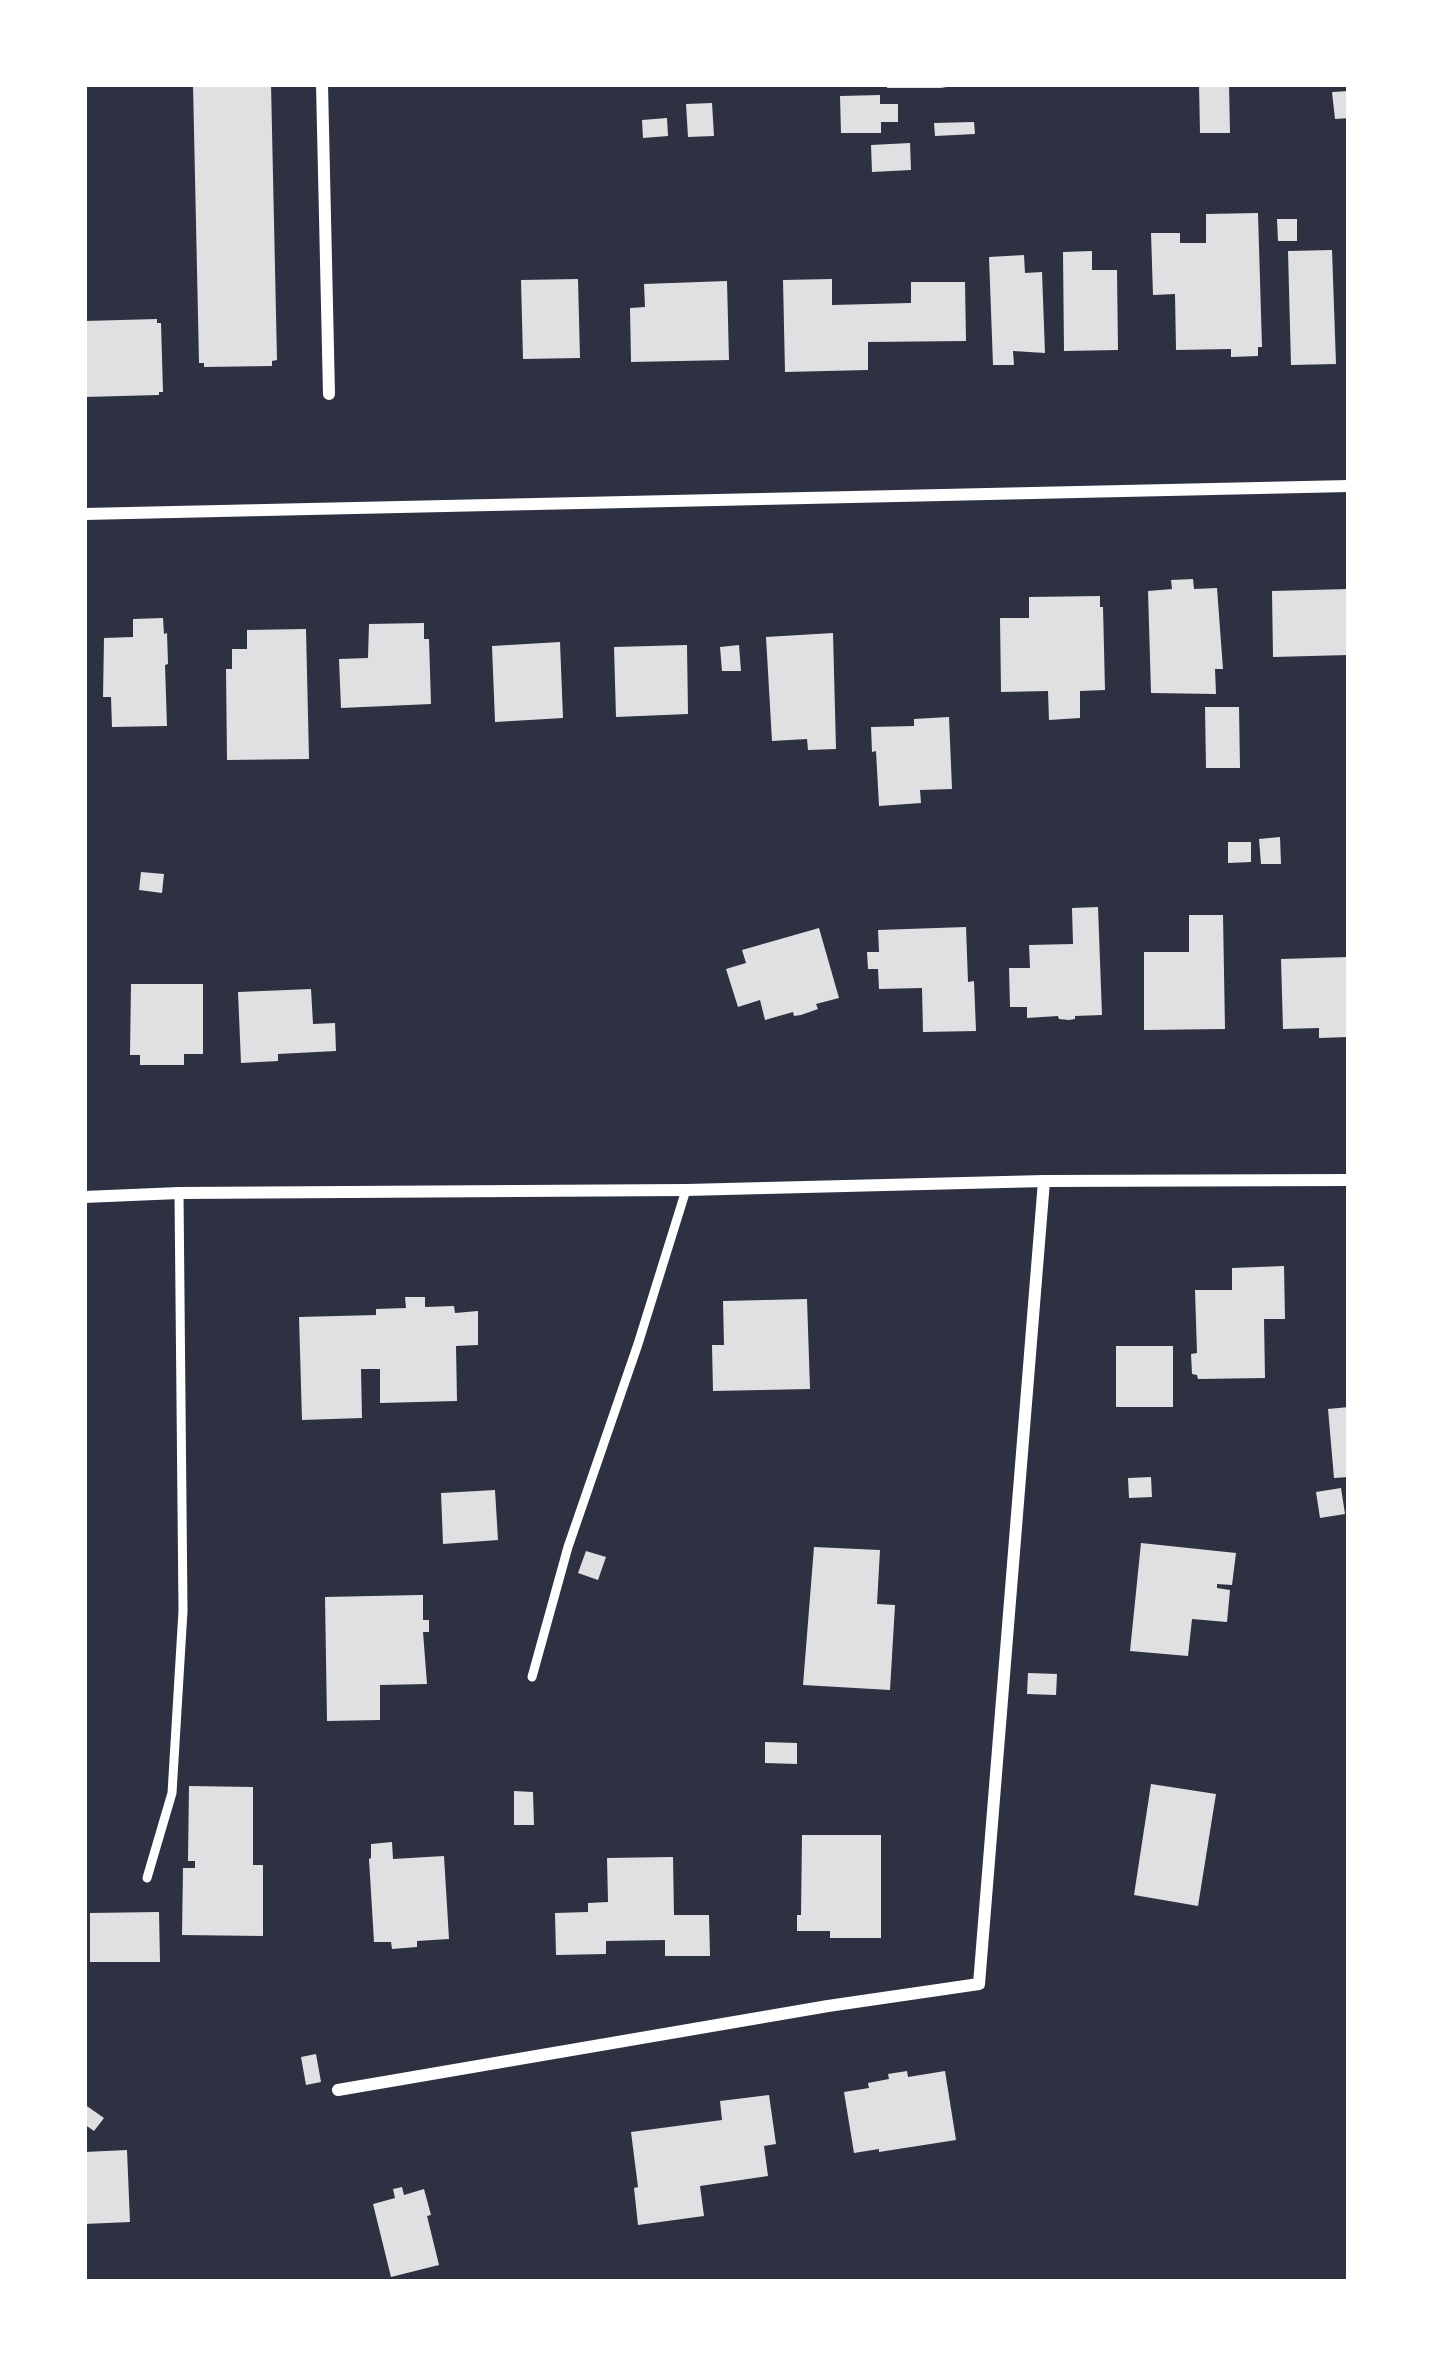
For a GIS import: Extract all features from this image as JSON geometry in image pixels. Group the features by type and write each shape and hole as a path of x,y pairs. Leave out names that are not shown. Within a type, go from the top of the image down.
{"street":[{"path":"322,84 328,394"},
{"path":"84,514 1349,485"},
{"path":"338,2090 979,1984 1044,1180"},
{"path":"84,1197 686,1190 1044,1180 1349,1180"}],"lane":[{"path":"532,1677 568,1547 686,1190"},
{"path":"147,1878 172,1792 183,1611 179,1193"}],"building":[{"path":"193,84 271,84 277,360 272,366 204,367 199,363"},
{"path":"887,84 952,84 952,86 887,88"},
{"path":"1199,84 1229,84 1230,133 1200,133"},
{"path":"1349,91 1349,118 1335,119 1332,92"},
{"path":"880,95 880,104 898,104 898,122 881,122 881,133 841,133 840,96"},
{"path":"712,103 714,136 688,137 686,104"},
{"path":"667,118 668,136 643,138 642,120"},
{"path":"974,122 975,134 935,136 934,123"},
{"path":"910,143 911,170 872,172 871,145"},
{"path":"1258,213 1262,347 1258,347 1258,356 1231,357 1231,349 1176,350 1175,294 1153,295 1151,233 1180,233 1180,243 1206,243 1206,214"},
{"path":"1277,219 1297,219 1297,241 1278,241"},
{"path":"1332,250 1336,364 1291,365 1288,251"},
{"path":"1092,251 1092,270 1117,270 1118,350 1064,351 1063,252"},
{"path":"1024,255 1025,273 1042,272 1045,353 1013,351 1014,365 993,365 989,257"},
{"path":"578,279 580,358 523,359 521,280"},
{"path":"832,279 832,305 911,303 911,282 965,282 966,341 868,342 868,370 785,372 783,280"},
{"path":"727,281 729,360 631,362 630,308 645,307 644,284"},
{"path":"157,319 161,323 163,392 84,397 84,321"},
{"path":"1193,579 1194,589 1217,588 1223,669 1215,669 1216,694 1151,693 1148,591 1172,589 1171,580"},
{"path":"1349,589 1349,655 1273,657 1272,591"},
{"path":"1100,596 1105,690 1080,691 1080,718 1049,720 1048,691 1001,692 1000,618 1029,618 1029,597"},
{"path":"163,618 167,726 112,727 111,697 103,697 104,638 133,637 133,619"},
{"path":"424,623 424,639 429,639 431,704 341,708 339,659 368,658 369,624"},
{"path":"306,629 309,759 227,760 226,669 232,669 232,649 247,649 247,630"},
{"path":"833,633 836,749 808,750 807,739 772,741 766,637"},
{"path":"560,642 563,718 495,722 492,646"},
{"path":"687,645 688,714 616,717 614,647"},
{"path":"739,645 741,671 722,671 720,647"},
{"path":"1205,707 1239,707 1240,768 1206,768"},
{"path":"949,717 952,789 920,790 921,803 879,806 871,727 914,726 914,719"},
{"path":"1280,837 1281,864 1261,864 1259,839"},
{"path":"1228,842 1251,842 1251,862 1228,863"},
{"path":"141,872 164,874 162,893 139,890"},
{"path":"1098,907 1102,1015 1069,1020 1027,1018 1027,1007 1010,1007 1009,968 1030,968 1029,945 1073,944 1072,908"},
{"path":"1189,915 1223,915 1225,1029 1144,1030 1144,952 1189,952"},
{"path":"966,927 976,1031 923,1032 922,988 879,989 878,969 868,969 867,952 879,952 878,930"},
{"path":"819,928 839,998 816,1004 818,1009 801,1015 793,1012 765,1020 760,1000 738,1007 726,969 746,963 742,950"},
{"path":"1349,957 1349,1037 1319,1038 1319,1028 1283,1029 1281,959"},
{"path":"131,984 203,984 203,1054 184,1054 184,1065 140,1065 140,1055 130,1055"},
{"path":"311,989 313,1024 335,1023 336,1051 278,1054 278,1061 241,1063 238,992"},
{"path":"1284,1266 1285,1319 1264,1319 1265,1378 1198,1379 1192,1374 1191,1354 1197,1353 1195,1290 1232,1290 1232,1268"},
{"path":"405,1297 425,1297 425,1307 454,1306 455,1313 478,1311 478,1345 456,1346 457,1401 380,1403 380,1369 361,1369 362,1418 302,1420 299,1317 376,1315 376,1309 406,1308"},
{"path":"807,1299 810,1389 713,1391 712,1345 724,1345 723,1301"},
{"path":"1116,1346 1173,1346 1173,1407 1116,1407"},
{"path":"1349,1407 1349,1477 1334,1478 1328,1409"},
{"path":"1151,1477 1152,1497 1129,1498 1128,1478"},
{"path":"1341,1488 1345,1514 1320,1518 1316,1492"},
{"path":"495,1490 498,1540 443,1544 441,1493"},
{"path":"1141,1543 1236,1553 1232,1585 1217,1584 1217,1588 1230,1590 1227,1622 1192,1619 1188,1656 1130,1651"},
{"path":"814,1547 880,1550 877,1604 895,1605 890,1690 803,1685"},
{"path":"586,1551 606,1557 598,1580 578,1573"},
{"path":"423,1595 423,1620 429,1620 429,1632 423,1632 427,1684 380,1685 380,1720 327,1721 325,1597"},
{"path":"1028,1673 1057,1674 1056,1695 1027,1694"},
{"path":"765,1742 797,1743 797,1764 765,1763"},
{"path":"1151,1784 1216,1794 1198,1906 1134,1895"},
{"path":"189,1786 253,1787 253,1865 263,1865 263,1936 182,1935 183,1868 195,1868 195,1861 188,1861"},
{"path":"514,1791 533,1792 534,1825 514,1825"},
{"path":"802,1835 881,1835 881,1938 830,1938 830,1931 797,1931"},
{"path":"392,1842 393,1859 444,1856 449,1939 392,1949 391,1942 374,1942 371,1844"},
{"path":"673,1857 674,1915 709,1915 710,1956 665,1956 665,1940 606,1941 606,1954 556,1955 555,1913 588,1912 588,1903 608,1902 607,1858"},
{"path":"159,1912 160,1962 90,1962 90,1913"},
{"path":"316,2054 321,2082 306,2085 301,2057"},
{"path":"907,2071 908,2077 945,2071 956,2140 854,2153 844,2092 869,2088 868,2083 889,2079 888,2074"},
{"path":"769,2095 776,2144 764,2146 768,2176 700,2186 704,2216 638,2225 631,2132 722,2120 720,2101"},
{"path":"84,2104 104,2118 94,2131 84,2124"},
{"path":"127,2150 130,2222 84,2224 84,2152"},
{"path":"402,2187 404,2195 424,2189 439,2265 391,2277 373,2204 395,2198 393,2189"}]}
